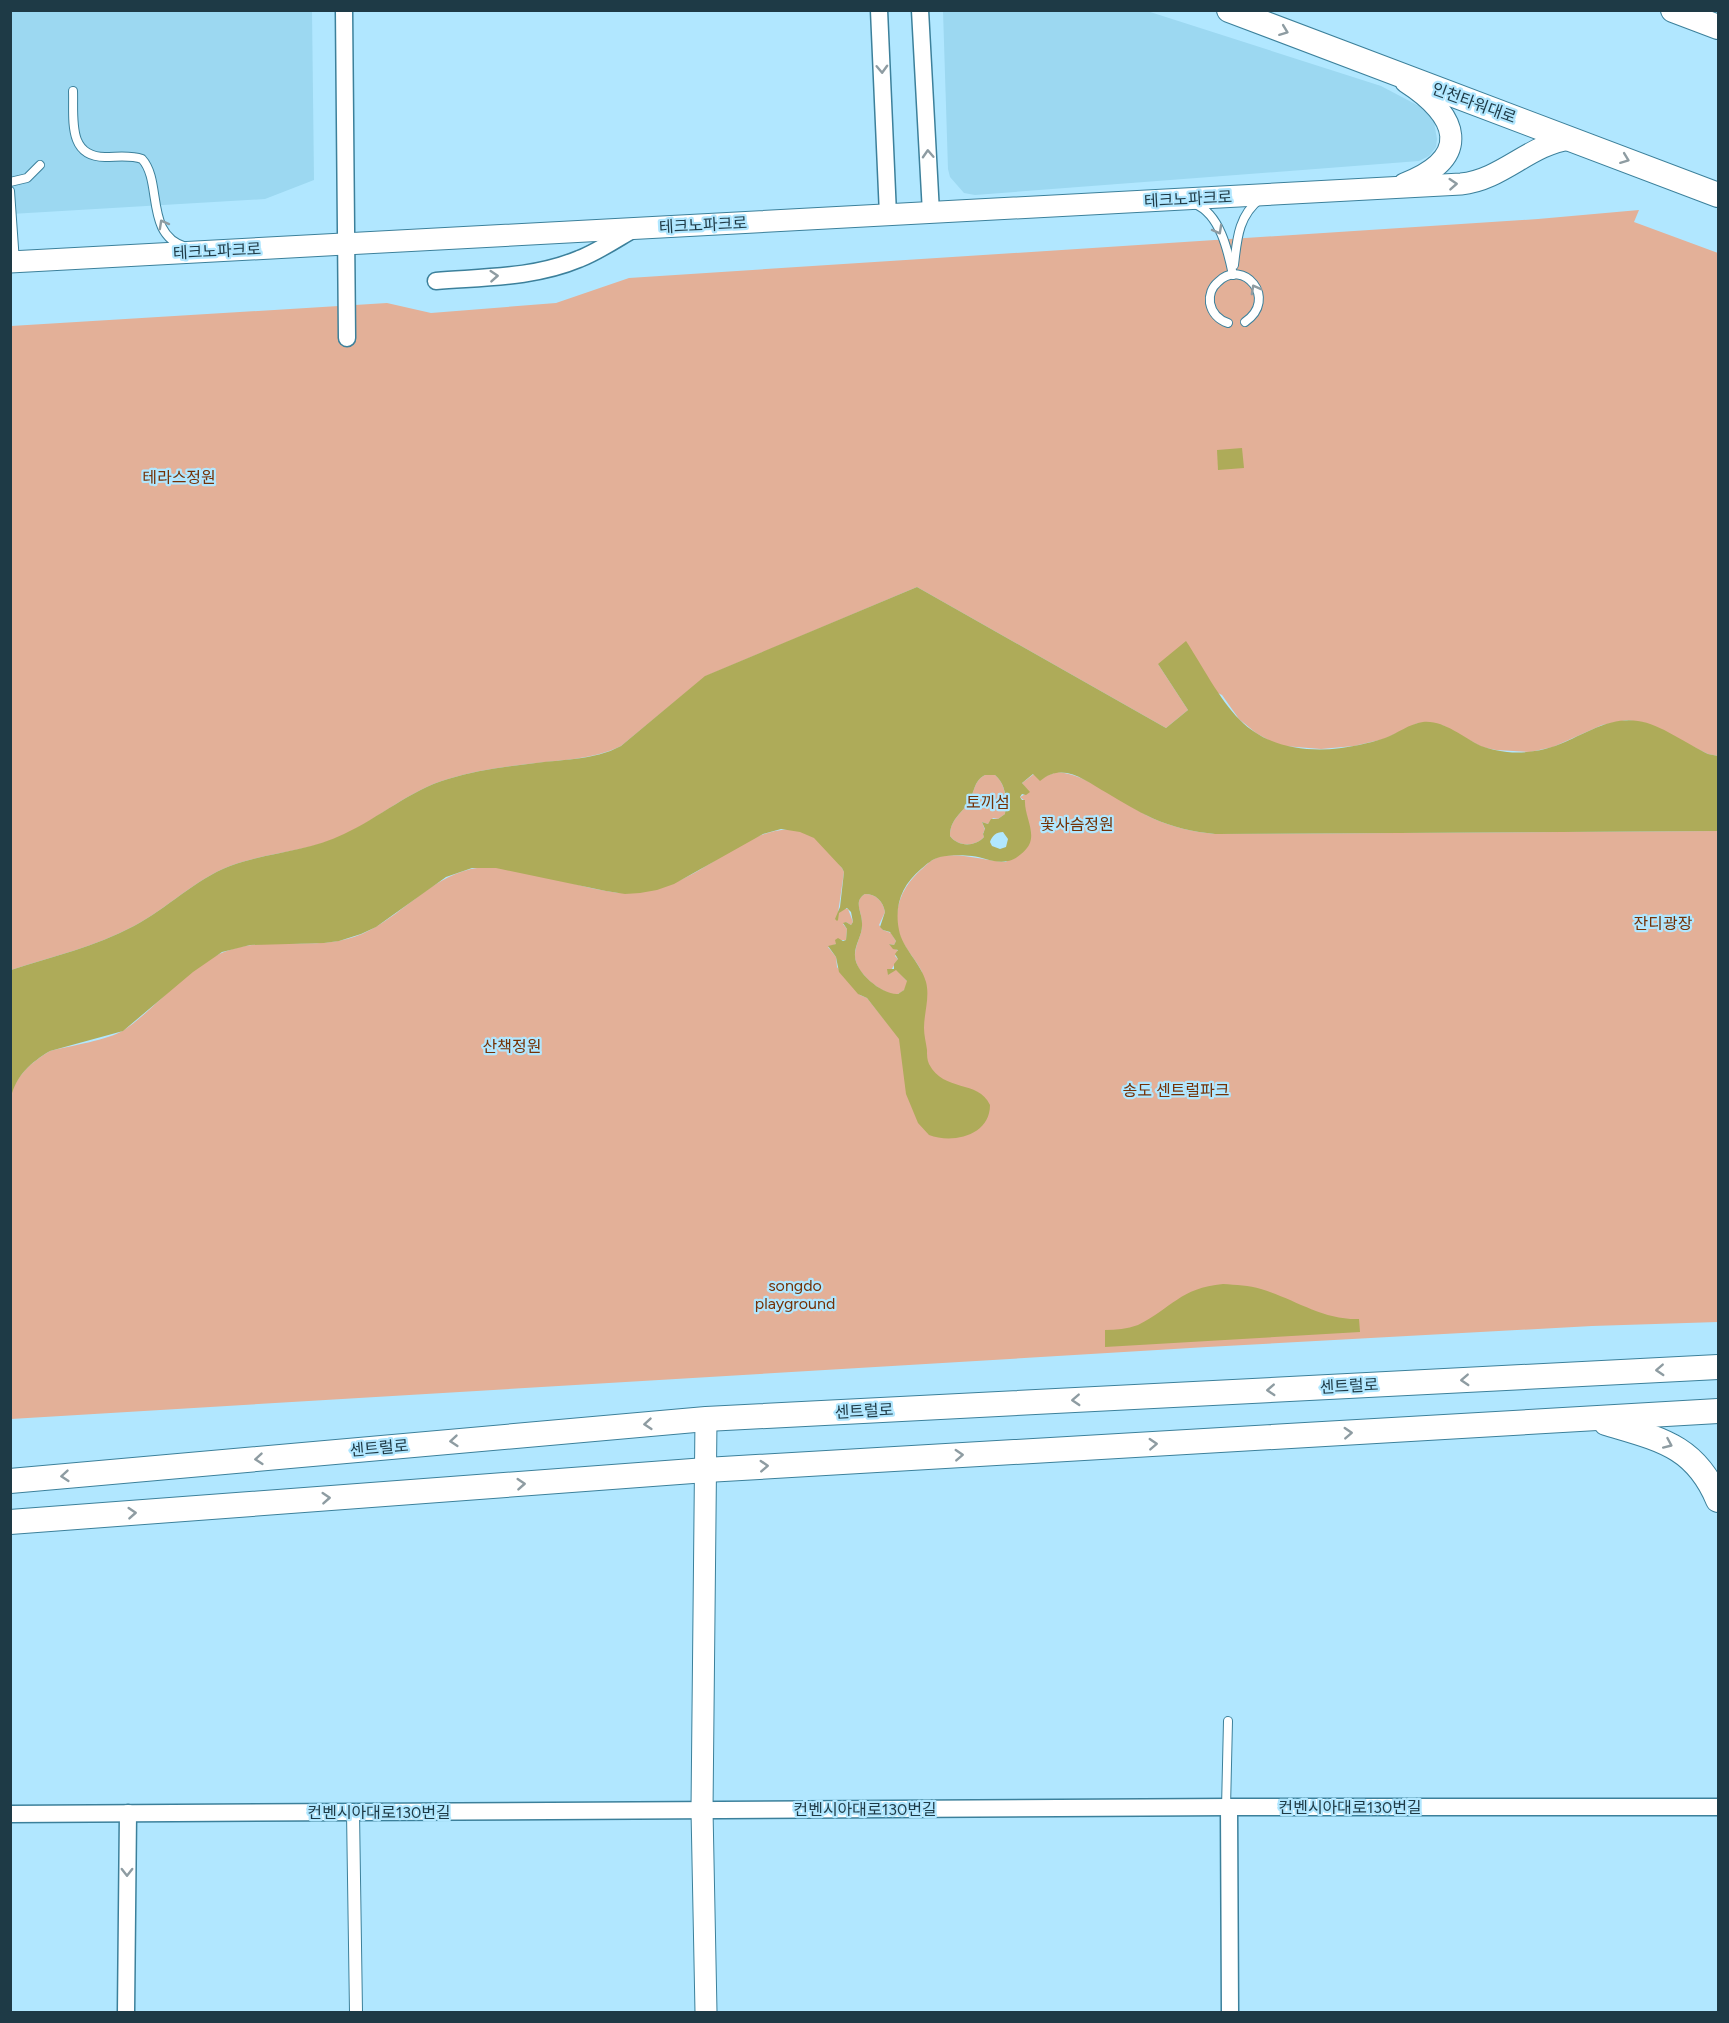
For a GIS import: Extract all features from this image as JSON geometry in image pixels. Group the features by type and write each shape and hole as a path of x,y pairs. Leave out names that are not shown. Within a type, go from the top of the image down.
{"main road":[{"name":"인천타워대로","path":"1229,10 1719,195"},
{"path":"1674,10 1718,26"},
{"name":"센트럴로","path":"10,1481 706,1419 1719,1367"},
{"path":"10,1522 706,1470 1719,1412"},
{"path":"1593,1419 1652,1437 1679,1449 1699,1465 1719,1500"}],"street":[{"path":"344,10 348,339"},
{"path":"879,10 888,215"},
{"path":"920,10 931,213"},
{"name":"테크노파크로","path":"1390,72 1423,93 1435,104 1448,123 1451,143 1447,153 1432,169 1395,188"},
{"name":"테크노파크로","path":"13,262 1461,184 1484,180 1540,148 1570,139"},
{"path":"436,281 534,273 579,259 634,229"},
{"path":"706,1419 702,1810 706,2013"},
{"name":"컨벤시아대로130번길","path":"10,1814 1719,1807"},
{"path":"1227,1808 1230,2013"},
{"path":"353,1812 356,2013"},
{"path":"126,2013 128,1813"}],"lane":[{"path":"73,91 75,134 84,152 97,157 127,156 142,159 151,172 157,213 167,232 180,245 210,252"},
{"path":"10,183 27,178 40,165"},
{"path":"10,191 13,262"},
{"path":"1233,275 1236,240 1241,222 1250,207 1267,194"},
{"path":"1183,199 1199,206 1217,226 1229,255 1233,275"},
{"path":"1228,323 1216,316 1211,308 1210,300 1215,284 1222,278 1233,275 1246,277 1252,282 1259,296 1257,310 1245,322"},
{"path":"1227,1808 1228,1721"}],"shaded area":[{"path":"11,11 312,11 314,180 265,199 11,214"},
{"path":"943,11 1147,11 1381,86 1419,106 1428,114 1434,122 1436,147 1429,156 1419,161 975,195 964,193 950,177 948,169"},
{"path":"1242,448 1244,468 1218,470 1217,450"},
{"path":"917,587 1166,728 1188,710 1158,664 1186,641 1218,692 1240,720 1265,738 1295,748 1327,749 1359,745 1385,738 1418,723 1431,722 1446,726 1494,750 1537,751 1609,723 1628,720 1646,723 1708,754 1718,756 1718,833 1717,831 1215,834 1183,829 1160,821 1074,775 1058,773 1049,775 1040,781 1033,774 1022,783 1030,792 1020,797 1025,800 1031,829 1031,840 1022,853 1014,859 1003,862 968,856 944,856 932,860 914,875 904,889 899,904 898,921 901,937 926,982 924,1031 929,1064 943,1079 978,1092 990,1105 984,1124 968,1135 958,1138 938,1138 929,1135 918,1123 906,1094 899,1039 867,998 858,994 839,972 836,957 828,946 836,944 835,940 838,938 846,940 847,929 843,923 851,925 853,922 851,912 847,908 839,913 837,921 835,919 840,907 844,872 842,868 814,838 800,832 781,829 763,834 674,884 657,890 625,894 496,868 472,868 446,877 376,927 361,934 324,943 250,945 222,952 193,972 123,1031 50,1051 43,1055 21,1076 11,1097 11,970 119,933 146,919 217,872 244,861 330,840 434,784 488,770 588,757 610,751 621,746 705,676","holes":["985,775 995,775 1004,788 1005,814 998,819 991,819 988,824 982,822 985,829 984,837 976,843 962,844 953,840 950,830 970,799 978,780","1001,832 1008,839 1006,847 1000,849 992,846 990,842 995,835","865,894 876,897 884,908 885,912 880,927 890,932 896,941 894,945 889,944 893,949 898,950 895,954 898,959 894,964 894,969 887,969 888,975 896,970 907,981 904,990 898,994 877,987 864,975 856,962 855,952 862,927 859,903"]},
{"path":"1223,1284 1256,1288 1321,1313 1359,1319 1360,1332 1105,1347 1105,1330 1138,1325 1186,1294 1208,1286"}],"green space":[{"name":"테라스정원","path":"1639,210 1634,222 1718,253 1718,756 1708,754 1645,723 1627,720 1602,725 1553,747 1530,752 1482,747 1442,725 1418,723 1384,739 1354,746 1321,749 1284,746 1256,733 1239,719 1222,695 1158,664 1188,710 1166,728 917,587 706,676 621,746 610,751 587,757 488,770 434,784 344,835 316,845 230,866 205,879 134,926 89,945 11,970 11,326 387,303 431,313 556,303 629,278 1538,219"},
{"name":"송도 센트럴파크","path":"1057,772 1081,778 1160,821 1183,829 1215,834 1717,831 1718,1322 1592,1326 1207,1347 11,1419 10,1097 20,1076 43,1055 50,1051 117,1034 136,1021 197,967 224,952 258,944 328,942 362,934 376,927 441,881 471,869 488,867 506,869 605,891 632,893 681,880 758,836 778,830 797,830 815,838 842,868 844,872 838,913 848,909 853,922 851,925 846,922 843,924 847,929 846,940 836,940 836,944 828,947 836,957 837,967 860,995 867,998 900,1039 922,972 899,933 897,914 905,889 927,864 942,856 1006,862 1031,834 1025,801 1020,797 1029,792 1022,783 1034,774 1040,780"},
{"name":"토끼섬","path":"985,775 995,775 1004,788 1005,814 998,819 993,818 988,824 982,822 985,830 984,837 976,843 962,844 953,840 950,830 970,799 978,780"},
{"path":"865,894 872,895 881,901 885,912 879,925 883,930 891,933 896,941 894,945 889,944 898,951 895,956 898,959 888,975 896,969 907,981 907,986 896,995 876,986 864,975 856,962 855,951 862,927 859,900"}],"park label":[{"name":"꽃사슴정원","path":"1077,824"},
{"name":"잔디광장","path":"1663,923"},
{"name":"산책정원","path":"512,1046"},
{"name":"songdo playground","path":"795,1294"}]}
